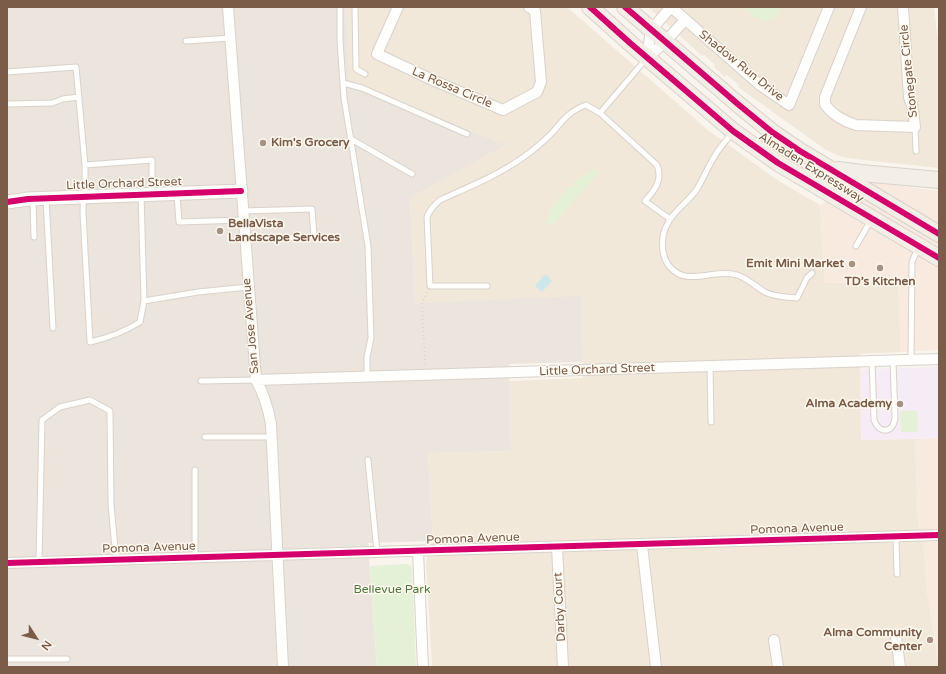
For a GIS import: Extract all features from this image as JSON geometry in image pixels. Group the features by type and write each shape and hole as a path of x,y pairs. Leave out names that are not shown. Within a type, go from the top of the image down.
{"main road":[{"name":"Almaden Expressway","path":"590,7 733,131 778,163 939,258"},
{"name":"Almaden Expressway","path":"625,7 738,105 772,132 939,234"},
{"path":"829,168 861,173 939,180"}],"street":[{"name":"San Jose Avenue","path":"228,7 241,191 247,214 250,240 248,286 256,380 264,393 271,424 282,667"},
{"name":"La Rossa Circle","path":"398,7 377,54 443,85 503,110 537,92 541,82 535,11 529,7"},
{"name":"Shadow Run Drive","path":"651,30 671,7 760,85 789,105 829,7"},
{"name":"Stonegate Circle","path":"861,7 825,98 825,104 830,111 848,123 856,125 915,127 913,109 909,97 903,7"},
{"path":"647,58 665,42 685,20"},
{"path":"647,58 651,30"},
{"name":"Little Orchard Street","path":"7,202 83,196 241,191"},
{"name":"Little Orchard Street","path":"256,380 939,359"},
{"name":"Pomona Avenue","path":"7,563 939,535"},
{"path":"642,545 656,667"},
{"name":"Darby Court","path":"557,547 563,667"},
{"path":"418,551 424,667"},
{"path":"896,637 900,667"},
{"path":"774,640 778,667"}],"lane":[{"path":"340,7 340,41 344,98 368,246 371,338 367,357 367,377"},
{"path":"355,7 356,69 365,74"},
{"path":"186,41 231,38"},
{"path":"600,113 647,58"},
{"path":"7,72 76,66 86,182 83,196 83,213 90,342 104,339 126,331 140,322 144,301 147,194 152,160 85,166"},
{"path":"343,83 362,88 467,134"},
{"path":"7,104 52,103 64,99 79,97"},
{"path":"487,286 430,286 427,217 434,205 440,200 494,176 538,146 565,117 579,108 586,106 600,113 657,165 660,171 657,185 645,201 670,219"},
{"path":"915,127 916,151"},
{"path":"733,131 718,151 689,200 670,219 664,233 662,247 666,262 680,275 733,274 742,276 768,293 780,297 797,298 812,273"},
{"path":"351,139 412,174"},
{"path":"177,193 179,222 312,208 314,236 250,240"},
{"path":"46,198 53,328"},
{"path":"33,199 34,237"},
{"path":"856,246 872,218"},
{"path":"911,360 912,262 919,246"},
{"path":"144,301 248,286"},
{"path":"872,361 874,420 878,427 885,430 891,429 895,418 893,361"},
{"path":"710,366 711,422"},
{"path":"201,381 256,380"},
{"path":"39,562 42,420 60,407 90,400 110,411 111,504 116,560"},
{"path":"205,437 271,437"},
{"path":"368,460 377,552"},
{"path":"195,470 195,558"},
{"path":"896,537 897,574"},
{"path":"7,659 67,660"}],"path":[{"path":"425,364 422,303 430,286"}],"shaded area":[{"path":"7,7 345,7 349,81 505,145 410,198 415,303 582,296 583,362 509,364 511,451 428,453 433,541 368,543 377,667 7,667"},
{"path":"345,7 567,7 709,131 779,181 820,205 825,283 898,280 901,352 860,354 861,440 915,439 918,521 924,550 927,590 939,667 432,667 426,562 433,541 428,453 511,451 509,381 583,378 582,297 415,303 410,198 504,145 348,81"},
{"path":"648,7 934,7 939,49 939,168 854,159 842,157 826,150 738,87 739,85 727,75 725,77 704,55 702,56"},
{"path":"862,181 939,191 939,350 901,352 898,280 825,283 820,205"},
{"name":"Alma Academy","path":"939,367 939,438 861,440 861,369"},
{"path":"939,438 939,664 927,590 924,550 918,521 915,439"}],"green space":[{"path":"742,7 780,7 774,19 769,21 752,15"},
{"path":"594,169 599,173 554,223 546,224 552,207 564,192"},
{"path":"900,411 917,411 918,432 901,432"},
{"name":"Bellevue Park","path":"408,564 412,567 416,667 377,667 370,566"}],"water":[{"path":"544,275 547,275 552,281 542,292 535,286"}],"cycle path":[{"path":"590,7 733,131 778,163 939,258"},
{"path":"625,7 772,132 800,151 939,234"},
{"path":"7,202 28,199 241,191"},
{"path":"7,563 939,535"}],"place":[{"name":"Kim's Grocery","path":"263,143"},
{"name":"BellaVista Landscape Services","path":"220,231"},
{"name":"Emit Mini Market","path":"852,264"},
{"name":"TD’s Kitchen","path":"880,268"},
{"name":"Alma Academy","path":"900,404"},
{"name":"Alma Community Center","path":"930,640"}]}
